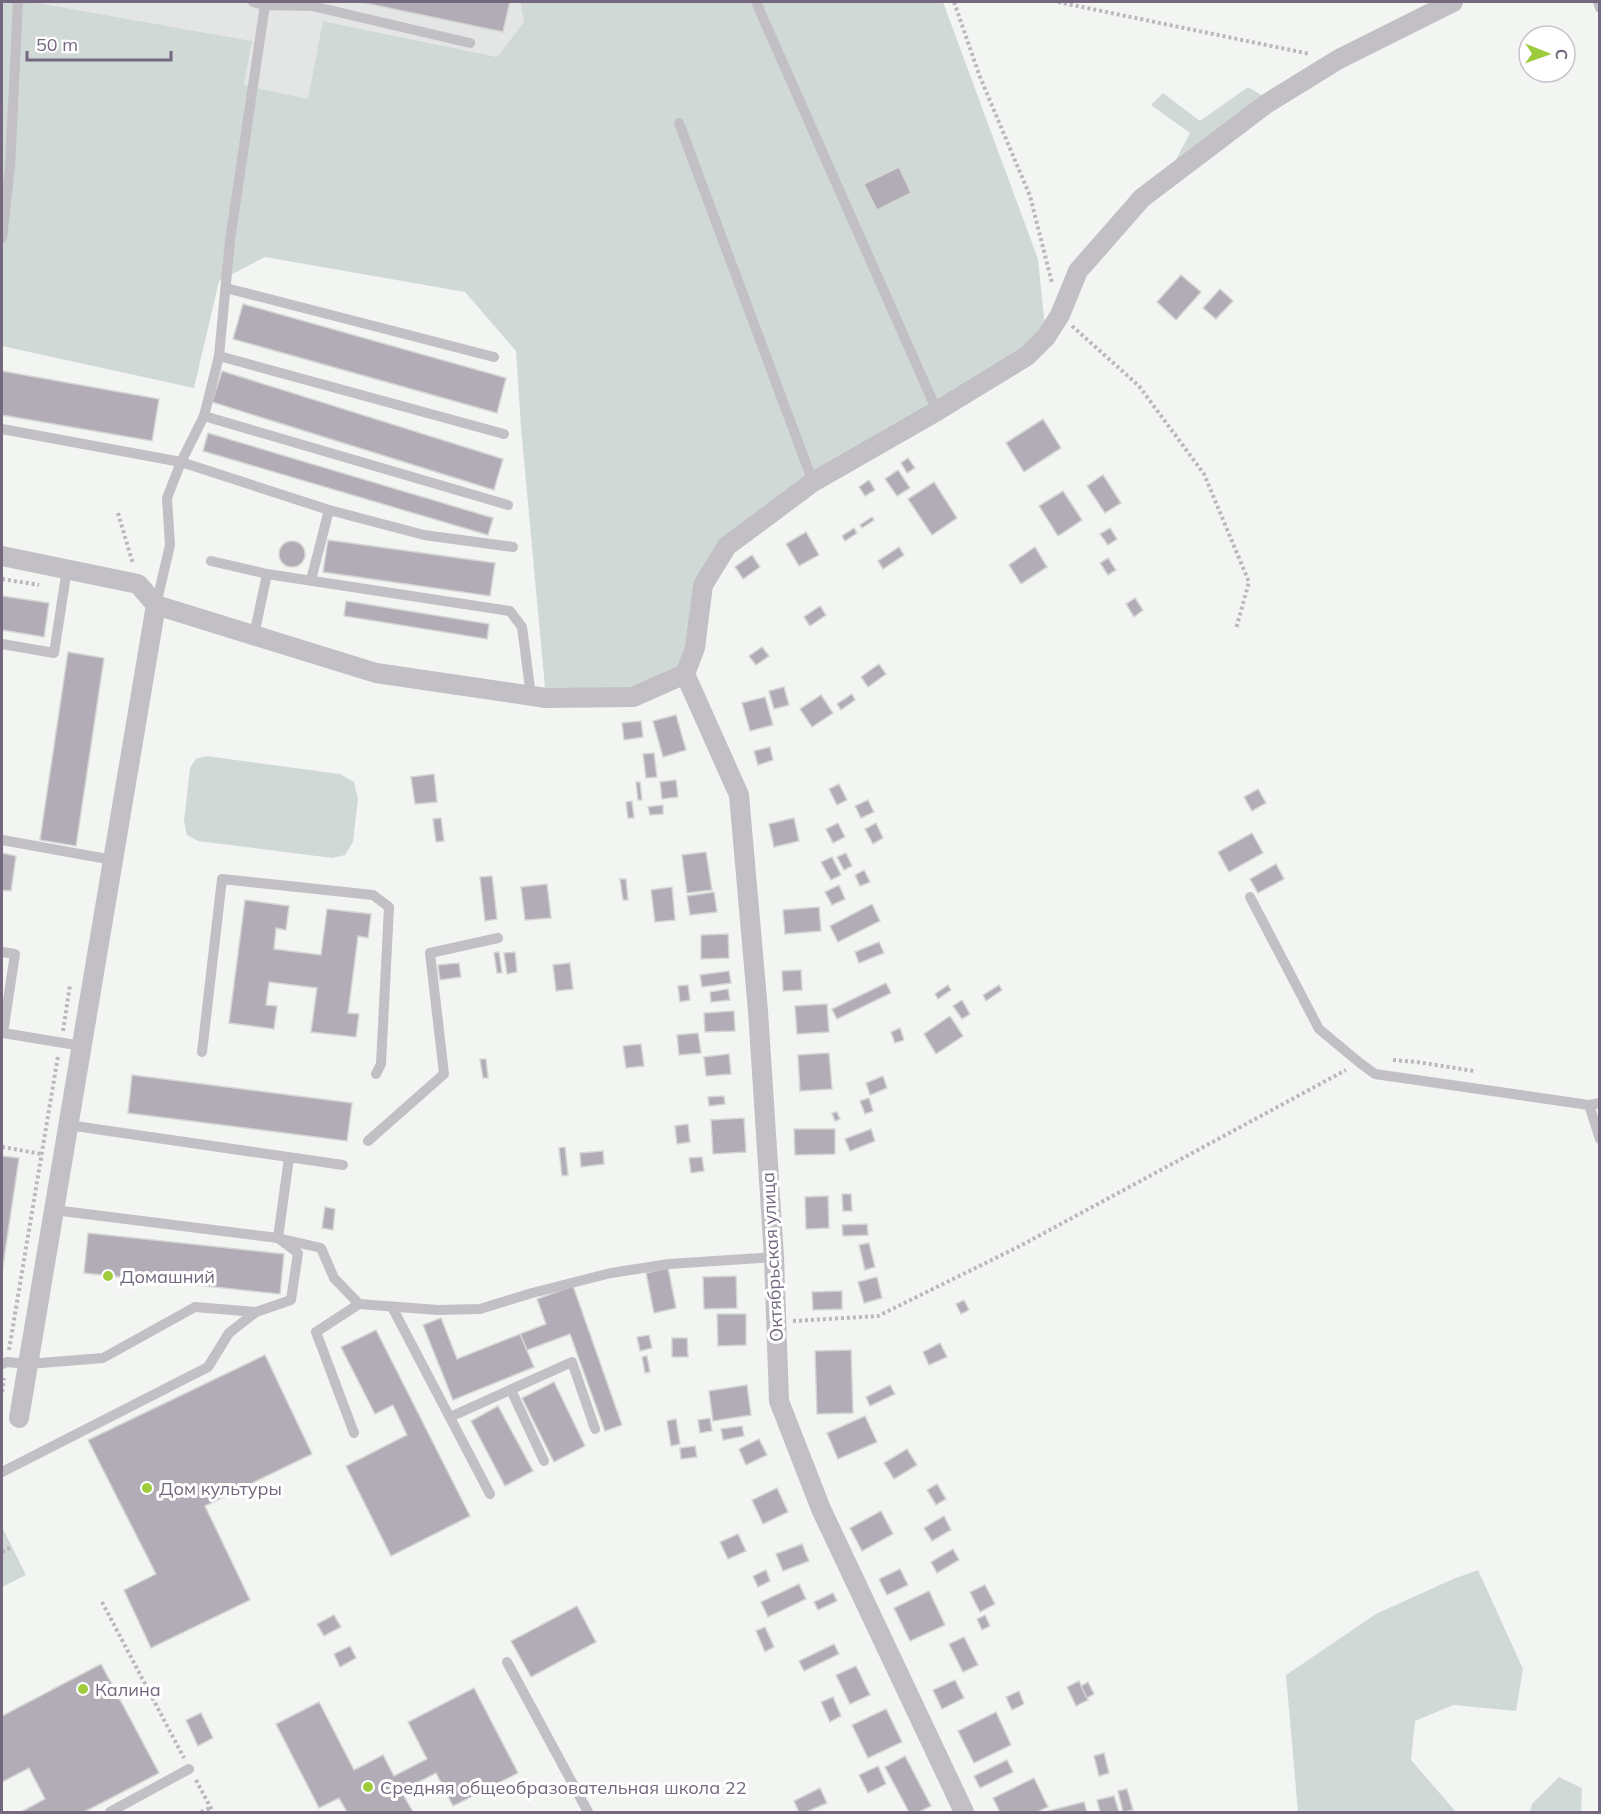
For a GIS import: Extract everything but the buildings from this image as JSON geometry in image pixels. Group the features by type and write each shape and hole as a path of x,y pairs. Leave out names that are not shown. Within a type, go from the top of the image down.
{"street":[{"path":"2,556 138,584 156,605 376,673 546,698 633,697 685,674 695,648 703,585 727,546 813,482 1027,356 1046,337 1060,315 1078,271 1142,198 1266,104 1339,59 1453,2"},
{"path":"19,1418 156,605"},
{"name":"Октябрьская улица","path":"685,674 739,795 758,1011 774,1257 779,1401 820,1509 964,1812"}],"lane":[{"path":"2,238 10,167 18,2"},
{"path":"253,2 265,5 312,4 470,43"},
{"path":"756,2 937,411"},
{"path":"1598,2 1599,8"},
{"path":"156,605 170,544 167,498 181,462 204,416 219,356 230,240 265,5"},
{"path":"679,123 813,482"},
{"path":"226,288 494,357"},
{"path":"219,356 504,434"},
{"path":"204,416 508,505"},
{"path":"2,429 181,462 329,510 424,535 513,546"},
{"path":"311,580 329,510"},
{"path":"211,561 267,574 510,611 522,627 531,696"},
{"path":"2,644 54,653 67,568"},
{"path":"254,635 267,574"},
{"path":"2,840 113,860"},
{"path":"202,1052 222,879 373,895 389,907 381,1064 376,1074"},
{"path":"1250,897 1319,1029 1360,1064 1375,1074 1594,1104 1599,1139"},
{"path":"368,1142 444,1074 430,953 498,938"},
{"path":"2,952 15,954 2,1036 82,1046"},
{"path":"68,1125 343,1165"},
{"path":"278,1238 290,1158"},
{"path":"54,1210 278,1238 321,1248 334,1278 358,1304"},
{"path":"2,1472 208,1367 229,1333 256,1312 291,1300 298,1253 278,1238"},
{"path":"354,1433 316,1332 358,1304 438,1310 480,1309 611,1273 669,1264 774,1257"},
{"path":"2,1364 103,1358 195,1307 256,1312"},
{"path":"392,1307 490,1494"},
{"path":"450,1417 572,1362 596,1428"},
{"path":"511,1390 544,1461"},
{"path":"507,1662 588,1812"},
{"path":"110,1812 189,1769"}],"path":[{"path":"954,2 980,77 1030,196 1060,315 1139,386 1204,474 1249,582 1236,629"},
{"path":"1058,2 1339,59"},
{"path":"118,513 138,584"},
{"path":"2,579 64,589"},
{"path":"776,1322 878,1316 1020,1246 1340,1072 1371,1058 1417,1062 1475,1072"},
{"path":"2,1147 42,1154"},
{"path":"2,1552 12,1547"},
{"path":"102,1602 211,1810 201,1812"}],"shaded area":[{"path":"2,2 33,2 252,41 244,85 308,99 323,21 497,57 524,22 520,2 943,2 1038,259 1046,337 727,546 703,585 685,674 633,697 546,698 516,351 465,292 265,257 219,281 194,388 2,346"},
{"path":"33,2 520,2 524,22 497,57 324,21 309,100 244,85 252,41"},
{"path":"1248,87 1261,95 1173,165 1190,133 1151,105 1163,93 1200,121"},
{"path":"206,756 340,774 354,782 358,799 353,842 345,855 332,858 198,841 187,835 184,821 190,768 196,759"},
{"path":"2,1527 26,1575 2,1587"},
{"path":"1478,1570 1523,1669 1516,1711 1453,1705 1415,1721 1411,1760 1456,1812 1298,1812 1286,1675 1376,1614"},
{"path":"1559,1777 1582,1788 1581,1812 1530,1812 1532,1804"}],"place":[{"name":"Домашний","path":"108,1276"},
{"name":"Дом культуры","path":"147,1488"},
{"name":"Калина","path":"83,1689"},
{"name":"Средняя общеобразовательная школа 22","path":"368,1787"}]}
